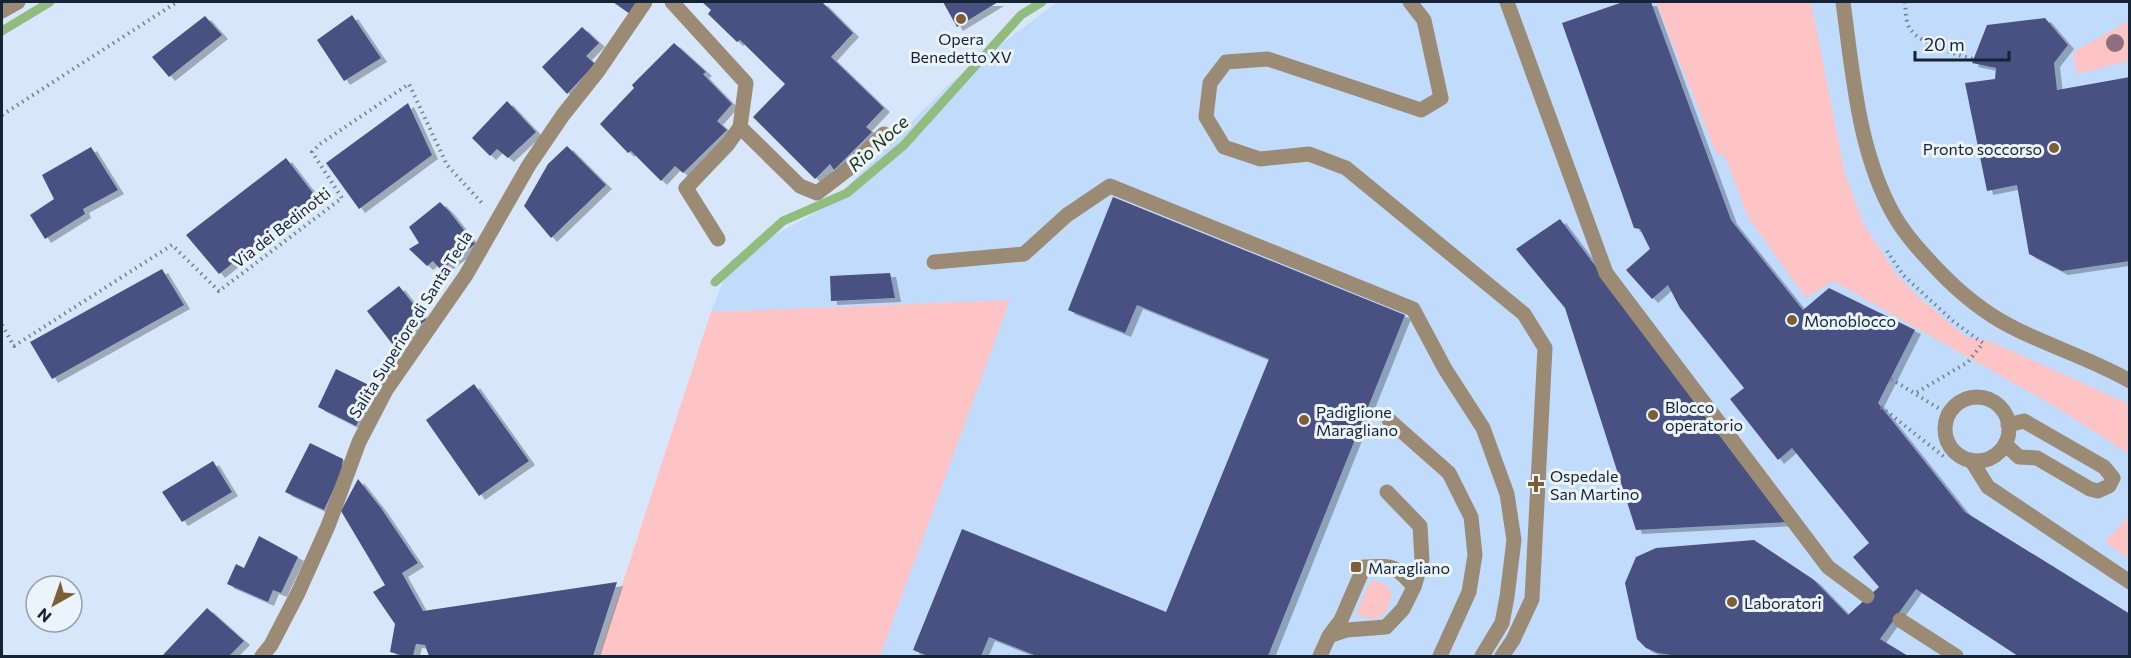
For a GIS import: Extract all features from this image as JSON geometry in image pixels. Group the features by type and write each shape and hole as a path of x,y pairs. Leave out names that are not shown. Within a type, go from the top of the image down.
{"street":[{"path":"2,11 18,2"},
{"name":"Salita Superiore di Santa Tecla","path":"262,657 271,645 293,603 328,526 359,442 386,390 466,275 529,165 645,2"},
{"path":"672,2 746,84 740,127 728,144 686,188 718,239"},
{"path":"1410,2 1424,20 1441,98 1421,110 1268,59 1226,62 1210,83 1206,117 1224,147 1260,159 1309,154 1346,168 1524,314 1545,348 1532,599 1513,640 1502,657"},
{"path":"1507,2 1606,273 1828,567 1867,596"},
{"path":"1844,2 1860,114 1871,160 1895,216 1913,244 1955,288 1981,309 2009,326 2130,381"},
{"path":"740,127 800,186 817,193 847,170 884,134"},
{"path":"934,262 1024,254 1067,215 1110,186 1413,309 1445,369 1483,428 1507,494 1514,540 1507,597 1502,623 1482,657"},
{"path":"1982,398 1999,407 2008,425 2005,444 1999,452 1981,461 1961,457 1954,451 1948,443 1945,424 1948,414 1962,400 1982,398"},
{"path":"1389,420 1449,473 1471,517 1475,555 1468,592 1440,657"},
{"path":"2005,444 2019,458 2037,458 2098,492 2109,486 2113,478 2104,467 2024,421 2008,425"},
{"path":"1971,460 1988,487 2130,582"},
{"path":"1329,636 1347,630 1386,627 1403,609 1414,587 1422,560 1420,526 1387,492"},
{"path":"1320,657 1329,636 1341,620 1364,567 1390,566 1414,587"},
{"path":"1900,620 1956,657"}],"path":[{"path":"2,115 177,2"},
{"path":"1905,2 1907,23 1911,31 1932,45 1977,60"},
{"name":"Via dei Bedinotti","path":"2,325 14,346 172,245 219,291 342,198 312,152 320,144 410,84 447,165 496,220"},
{"path":"1914,394 1968,362 1983,343 1954,322"},
{"path":"1891,379 1948,414"},
{"path":"1881,407 1955,465 1982,478"}],"shaded area":[{"name":"Ospedale San Martino","path":"1057,2 2129,2 2129,656 880,656 1009,300 711,312 732,259 829,205 949,84"},
{"path":"1656,2 1811,2 1845,174 1864,225 1897,275 1915,294 1966,337 1992,342 2129,404 2129,454 2056,407 1833,281 1806,298 1748,217 1725,156 1716,153"},
{"path":"2129,21 2129,61 2077,74 2073,52"},
{"path":"1010,300 880,656 599,656 711,312"},
{"path":"2129,516 2129,559 2105,542"},
{"path":"1370,581 1383,583 1392,592 1388,608 1377,618 1356,615"}],"building":[{"path":"613,2 638,2 630,14"},
{"path":"702,2 822,2 853,33 831,57 884,108 866,127 872,132 834,170 830,164 815,179 753,117 785,84 740,40 737,42 708,14 711,10"},
{"name":"Opera Benedetto XV","path":"943,2 998,2 957,27"},
{"name":"Monoblocco","path":"1623,2 1651,2 1731,220 1803,310 1829,288 1915,330 1878,403 1965,512 2130,614 2130,656 2018,656 1916,589 1880,639 1908,656 1678,656 1658,653 1646,648 1637,639 1625,583 1636,557 1656,548 1754,540 1814,580 1848,615 1879,587 1853,557 1869,543 1792,448 1778,460 1730,399 1744,388 1680,308 1668,285 1652,299 1626,270 1650,249 1640,229 1634,228 1562,23"},
{"path":"352,15 381,58 344,81 317,40"},
{"path":"205,16 222,35 169,77 152,57"},
{"name":"Pronto soccorso","path":"2045,18 2068,45 2054,63 2057,90 2130,77 2130,261 2062,271 2029,254 2017,185 1987,191 1965,83 1995,79 1996,68 1972,63 1987,25"},
{"path":"582,27 599,43 586,56 595,64 567,94 542,67"},
{"path":"674,43 706,72 703,74 732,104 717,121 727,130 683,173 675,166 661,181 631,151 628,153 600,124 634,88 632,85"},
{"path":"507,101 536,132 508,158 497,149 490,156 472,138"},
{"path":"408,103 432,155 359,209 326,163"},
{"path":"567,146 606,185 551,238 524,206 548,164"},
{"path":"91,147 118,190 83,209 85,214 45,239 30,215 54,199 42,175"},
{"path":"286,158 316,197 219,274 186,235"},
{"name":"Padiglione Maragliano","path":"1113,197 1405,315 1268,656 1037,656 989,637 981,656 928,656 913,650 962,529 1166,612 1269,359 1137,305 1125,333 1068,310"},
{"path":"440,202 475,244 441,270 433,261 427,266 409,249 419,243 409,227"},
{"name":"Blocco operatorio","path":"1560,219 1788,522 1636,530 1565,308 1516,249"},
{"path":"162,269 184,305 52,379 30,342"},
{"path":"890,273 895,298 831,301 830,276"},
{"path":"399,286 426,320 393,345 367,311"},
{"path":"336,369 375,388 356,426 318,407"},
{"path":"474,384 529,461 479,496 426,420"},
{"path":"310,443 343,459 341,473 324,510 285,492"},
{"path":"213,461 232,492 182,522 162,492"},
{"path":"358,479 381,508 418,563 402,573 423,611 617,582 593,656 429,656 425,645 416,644 413,656 390,652 395,624 373,592 385,585 341,511"},
{"path":"259,536 298,557 281,593 273,590 268,602 227,584 236,564 244,568"},
{"path":"207,608 244,641 229,656 162,656"}],"waterway":[{"path":"2,31 50,2"},
{"name":"Rio Noce","path":"715,282 783,221 847,193 904,145 1021,15 1042,2"}],"place":[{"name":"Opera Benedetto XV","path":"961,19"},
{"name":"Pronto soccorso","path":"2054,148"},
{"name":"Monoblocco","path":"1792,320"},
{"name":"Blocco operatorio","path":"1653,415"},
{"name":"Padiglione Maragliano","path":"1304,420"},
{"name":"Ospedale San Martino","path":"1536,484"},
{"name":"Maragliano","path":"1356,567"},
{"name":"Laboratori","path":"1732,602"}]}
